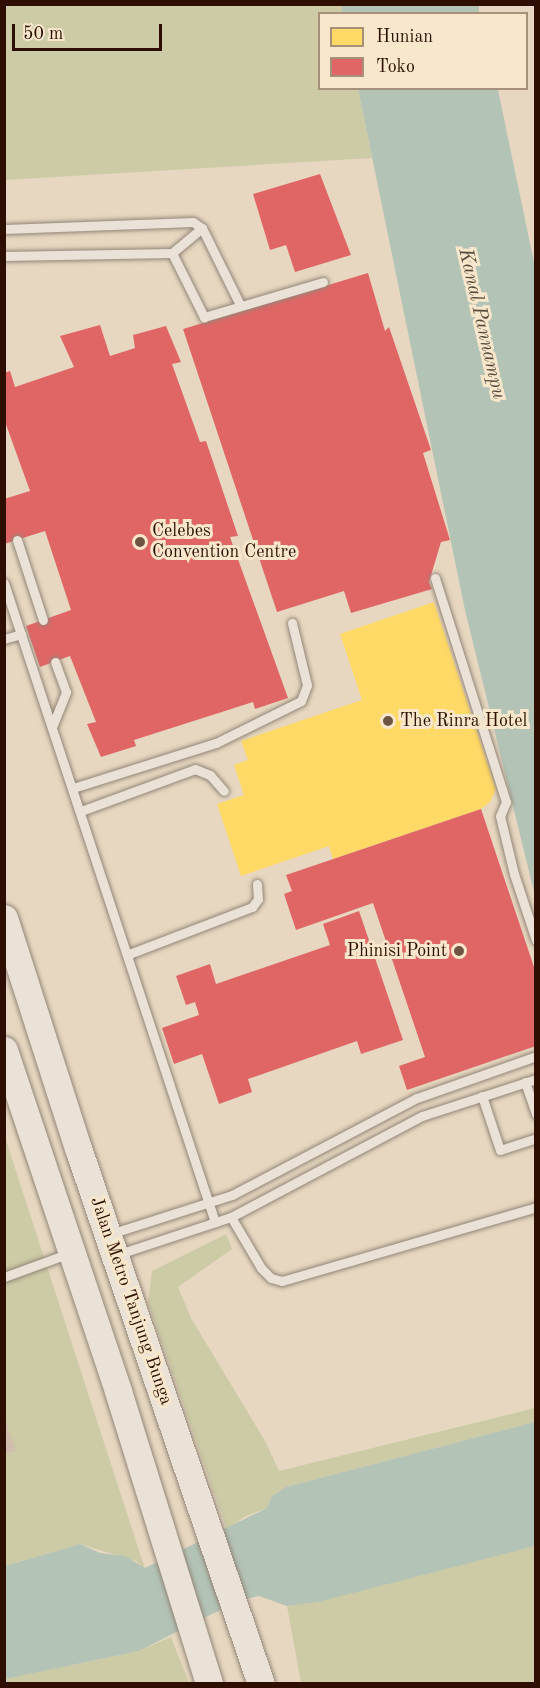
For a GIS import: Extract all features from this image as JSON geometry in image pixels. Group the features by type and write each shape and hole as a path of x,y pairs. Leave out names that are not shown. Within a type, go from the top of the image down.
{"main road":[{"name":"Jalan Metro Tanjung Bunga","path":"4,918 111,1245 261,1683"},
{"path":"4,1050 72,1252 209,1683"}],"lane":[{"path":"4,229 183,222 202,228 240,305"},
{"path":"4,256 172,253 202,228"},
{"path":"172,253 204,317 323,282"},
{"path":"17,540 44,620"},
{"path":"435,578 506,802 500,816 513,874 536,940"},
{"path":"4,583 129,954 215,1222"},
{"path":"4,622 16,619"},
{"path":"73,788 216,743 301,701 307,685 292,623"},
{"path":"4,639 21,633"},
{"path":"52,727 66,692 55,662"},
{"path":"81,811 195,769 210,775 224,791"},
{"path":"129,954 252,907 258,899 257,884"},
{"path":"111,1245 232,1195 417,1098 536,1056"},
{"path":"111,1245 231,1217 423,1116 536,1078"},
{"path":"525,1082 536,1114"},
{"path":"482,1096 500,1150 536,1137"},
{"path":"360,1128 367,1144"},
{"path":"231,1217 261,1268 271,1278 282,1281 536,1207"},
{"path":"4,1277 72,1252"}],"green space":[{"path":"5,5 342,5 344,12 318,12 318,90 358,90 372,158 5,180"},
{"path":"4,1134 145,1569 136,1561 80,1544 5,1566"},
{"path":"226,1234 232,1249 178,1287 191,1318 265,1441 279,1471 535,1408 535,1422 286,1487 272,1496 267,1508 244,1517 227,1530 148,1302 152,1271"},
{"path":"535,1546 535,1683 301,1683 287,1606"},
{"path":"171,1637 189,1683 5,1684 4,1679 139,1651"}],"water":[{"path":"342,5 479,5 479,12 342,12"},
{"name":"Kanal Pannampu","path":"358,90 498,90 536,272 535,896 465,610"},
{"path":"535,1422 535,1546 318,1602 287,1606 259,1596 240,1600 139,1651 5,1679 5,1566 80,1544 100,1553 125,1556 145,1568 267,1508 272,1496 286,1487"}],"building: Hunian":[{"name":"The Rinra Hotel","path":"434,602 496,789 490,802 481,809 333,859 329,846 241,876 217,804 244,795 234,765 248,760 241,741 362,700 340,634"}],"building: Toko":[{"path":"320,174 351,255 295,272 286,245 270,250 253,194"},
{"path":"368,273 385,331 389,327 431,450 423,453 450,540 441,542 429,582 432,589 351,613 344,591 277,612 183,329"},
{"name":"Celebes Convention Centre","path":"100,325 110,356 135,348 133,335 166,326 181,362 172,364 200,442 206,441 238,536 230,537 288,698 255,709 253,702 134,740 136,746 101,757 87,724 96,722 70,656 40,667 26,626 71,610 45,531 4,544 4,499 30,491 4,419 4,373 10,371 15,387 74,367 60,336"},
{"name":"Phinisi Point","path":"481,809 536,973 536,1046 407,1090 399,1066 425,1057 373,903 296,930 284,894 292,891 286,875"},
{"path":"359,911 403,1040 361,1054 357,1041 248,1079 252,1092 219,1104 202,1054 174,1064 162,1028 199,1015 195,1002 186,1005 176,976 210,964 216,984 330,945 323,924"}],"building: Lainnya":[{"path":"4,1416 16,1451 4,1454"}],"place":[{"name":"Celebes Convention Centre","path":"140,542"},
{"name":"The Rinra Hotel","path":"388,721"},
{"name":"Phinisi Point","path":"459,951"}]}
